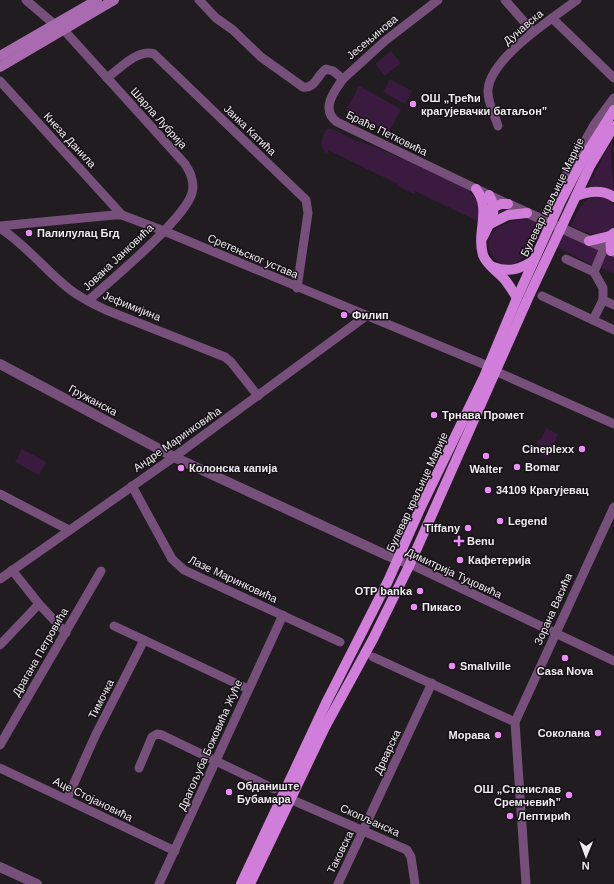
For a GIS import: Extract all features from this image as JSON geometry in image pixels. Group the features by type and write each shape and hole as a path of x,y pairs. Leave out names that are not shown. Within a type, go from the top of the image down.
{"main road":[{"path":"0,67 97,0"},
{"path":"0,56 114,0"},
{"name":"Булевар краљице Марије","path":"250,884 325,727 373,639 410,564 492,369 546,247 556,212 583,159 614,110"},
{"name":"Булевар краљице Марије","path":"241,884 327,701 492,369 517,298 534,260 546,247 566,216 599,149 614,126"},
{"path":"476,189 483,203 487,223"},
{"path":"576,196 594,191 606,192 614,197"},
{"path":"489,195 494,206 493,216 487,223 482,240 483,253 490,265 506,281 517,298"},
{"path":"494,206 508,204"},
{"path":"487,223 508,216 527,213"},
{"path":"589,241 612,234 611,250"},
{"path":"490,265 503,270 514,270 523,267 534,260"}],"street":[{"name":"Шарла Лубрија","path":"26,0 58,27 107,78 190,171 193,183 191,196 164,231"},
{"path":"199,0 216,18 233,30 261,57 303,87 311,87 326,69 333,71 343,79"},
{"name":"Јесењинова","path":"343,79 387,39 438,0"},
{"path":"505,0 533,32"},
{"name":"Дунавска","path":"498,126 488,96 489,85 495,74 512,50 533,32 577,0"},
{"path":"552,18 614,78"},
{"name":"Јанка Катића","path":"107,78 140,54 146,52 154,54 306,200 308,213 297,288"},
{"name":"Браће Петковића","path":"343,79 330,101 329,110 333,119 377,142 476,189 611,250"},
{"name":"Кнеза Данила","path":"0,81 122,215"},
{"path":"567,173 594,125 614,98"},
{"name":"Сретењског устава","path":"0,227 122,215 164,231 492,369 614,424"},
{"name":"Јефимијина","path":"0,227 12,236 67,288 106,310 222,356 231,362 258,396"},
{"name":"Јована Јанковића","path":"88,301 164,231"},
{"path":"594,272 611,250"},
{"path":"566,260 594,272 603,288 603,300 593,320"},
{"path":"542,296 614,330"},
{"path":"603,300 614,305"},
{"name":"Андре Маринковића","path":"0,579 174,457 366,316"},
{"name":"Гружанска","path":"0,364 174,457"},
{"name":"Димитрија Туцовића","path":"174,457 397,560 410,564 614,661"},
{"name":"Лазе Маринковића","path":"132,486 172,559 177,565 184,570 340,642"},
{"path":"0,494 69,530"},
{"name":"Зорана Васића","path":"515,722 555,634 610,525 614,506"},
{"path":"12,570 39,604 66,634"},
{"name":"Драгана Петровића","path":"0,745 66,634 101,571"},
{"path":"0,645 39,604"},
{"name":"Драгољуба Божовића Жуће","path":"159,884 283,616"},
{"path":"114,626 248,689"},
{"name":"Тимочка","path":"67,799 96,734 144,640"},
{"path":"373,657 515,722 526,884"},
{"name":"Дрварска","path":"364,830 432,683"},
{"path":"139,768 152,737 157,734 162,734 216,762 274,789"},
{"name":"Аце Стојановића","path":"0,768 174,851"},
{"name":"Скопљанска","path":"290,799 407,850 411,857 415,884"},
{"name":"Таковска","path":"338,884 364,830"},
{"path":"0,867 23,881 38,884"}],"shaded area":[{"path":"391,51 401,63 385,76 375,64"},
{"path":"390,79 412,91 405,104 383,92"},
{"path":"359,86 401,109 389,132 346,110"},
{"path":"327,129 337,131 350,138 397,156 469,190 479,203 479,227 477,221 415,191 414,194 397,186 398,184 328,150 327,154 324,151 322,142 323,135"},
{"path":"612,140 611,156 614,192 602,187 588,186"},
{"path":"596,197 606,198 614,205 614,225 611,231 606,234 600,235 588,233 571,226 577,212 583,204 587,200"},
{"path":"527,219 535,220 599,250 593,265 535,237 522,259 512,264 502,264 494,258 489,250 489,240 494,231 506,223"},
{"path":"606,254 614,257 614,274 600,267"},
{"path":"546,428 558,434 548,458 537,454 539,447 537,441 541,439"},
{"path":"22,449 46,462 39,475 15,462"}],"place":[{"name":"ОШ „Трећи крагујевачки батаљон”","path":"413,104"},
{"name":"Палилулац Бгд","path":"29,233"},
{"name":"Филип","path":"344,315"},
{"name":"Трнава Промет","path":"434,415"},
{"name":"Cineplexx","path":"582,449"},
{"name":"Walter","path":"486,456"},
{"name":"Bomar","path":"517,467"},
{"name":"Колонска капија","path":"181,468"},
{"name":"34109 Крагујевац","path":"488,490"},
{"name":"Legend","path":"500,521"},
{"name":"Tiffany","path":"468,528"},
{"name":"Benu","path":"459,541"},
{"name":"Кафетерија","path":"460,560"},
{"name":"OTP banka","path":"420,591"},
{"name":"Пикасо","path":"414,607"},
{"name":"Casa Nova","path":"565,658"},
{"name":"Smallville","path":"452,666"},
{"name":"Соколана","path":"598,733"},
{"name":"Морава","path":"498,735"},
{"name":"Обданиште Бубамара","path":"229,792"},
{"name":"ОШ „Станислав Сремчевић”","path":"569,795"},
{"name":"Лептирић","path":"510,816"}]}
